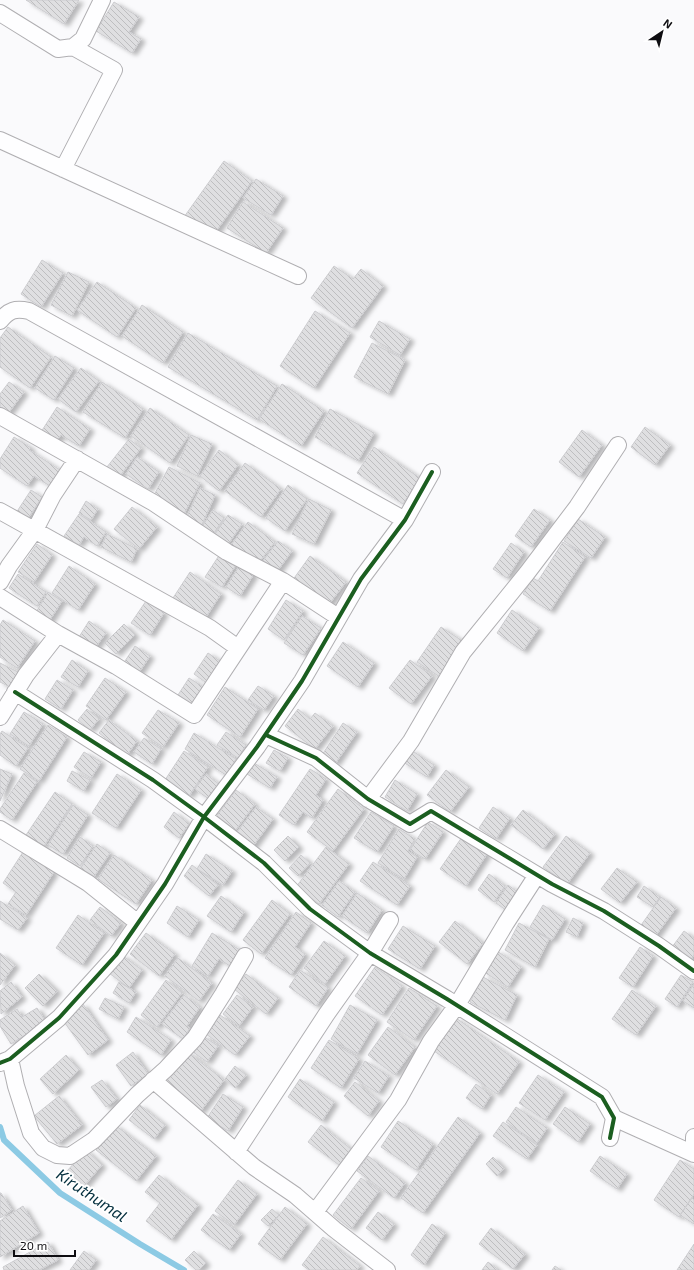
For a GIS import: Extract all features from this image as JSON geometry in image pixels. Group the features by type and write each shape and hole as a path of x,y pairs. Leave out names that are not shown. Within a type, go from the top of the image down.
{"street":[{"path":"0,13 58,49 73,47 83,39 102,0"},
{"path":"63,168 114,70 73,47"},
{"path":"0,140 298,276"},
{"path":"0,321 10,311 19,309 29,311 405,520"},
{"path":"0,416 154,503 227,552 283,581 338,617"},
{"path":"368,799 411,741 463,652 527,573 577,507 618,445"},
{"path":"0,582 9,566 35,530 53,495 77,459"},
{"path":"245,956 195,1038 137,1094 94,1140 70,1156 57,1155 43,1148 31,1133 16,1086 3,1059 59,1018 116,955 165,884 204,817 266,735 302,680 361,579 405,520 432,472"},
{"path":"0,511 210,628 238,648"},
{"path":"0,597 58,634 116,666 194,715 283,581"},
{"path":"0,717 26,675 58,634"},
{"path":"15,692 153,780 204,817 264,863 310,909 370,953 457,1005 602,1097 614,1118 694,1154 694,1137"},
{"path":"266,735 316,758 368,799 410,824 431,810 552,884 604,911 659,946 694,971"},
{"path":"0,829 88,884 138,923"},
{"path":"315,1212 398,1100 431,1041 457,1005 506,923 537,875"},
{"path":"236,1152 326,1015 370,953 390,920"},
{"path":"153,1080 254,1167 295,1195 387,1270"},
{"path":"610,1138 614,1118"}],"building":[{"path":"26,0 79,0 64,24"},
{"path":"114,2 139,17 129,32 141,39 132,53 96,31"},
{"path":"224,161 252,181 212,237 184,217"},
{"path":"256,179 283,196 271,215 243,198"},
{"path":"243,202 283,228 266,253 227,228"},
{"path":"42,260 63,273 41,307 21,294"},
{"path":"334,266 353,279 361,269 383,286 352,328 311,298"},
{"path":"68,272 89,282 72,316 51,305"},
{"path":"97,282 136,308 117,337 77,310"},
{"path":"142,305 183,332 163,363 122,336"},
{"path":"315,311 350,333 314,388 280,366"},
{"path":"379,321 410,339 400,355 370,337"},
{"path":"8,327 51,357 30,388 0,367 0,338"},
{"path":"188,333 277,386 257,420 168,367"},
{"path":"372,343 405,360 388,394 354,377"},
{"path":"55,356 74,368 54,400 35,388"},
{"path":"81,368 99,381 76,412 58,399"},
{"path":"9,382 24,392 7,415 0,410 0,394"},
{"path":"102,382 143,409 125,438 83,412"},
{"path":"282,384 324,411 301,446 259,419"},
{"path":"57,407 90,429 79,446 61,435 56,442 41,432"},
{"path":"150,408 189,435 170,463 131,436"},
{"path":"330,409 374,433 358,461 315,437"},
{"path":"645,427 670,445 655,465 631,447"},
{"path":"582,430 602,445 579,477 559,462"},
{"path":"191,435 212,444 197,476 177,466"},
{"path":"14,437 31,448 29,450 60,470 50,486 34,476 27,486 0,468 0,459"},
{"path":"129,439 141,448 120,476 107,467"},
{"path":"374,447 420,478 403,504 357,473"},
{"path":"219,450 238,465 219,491 200,476"},
{"path":"137,457 159,472 148,489 126,474"},
{"path":"245,463 281,489 261,517 225,491"},
{"path":"169,467 200,483 184,514 153,497"},
{"path":"288,485 307,499 285,531 266,518"},
{"path":"200,488 215,495 201,527 185,521"},
{"path":"31,490 42,497 27,520 16,513"},
{"path":"309,499 331,510 314,544 292,534"},
{"path":"86,501 98,509 91,520 79,513"},
{"path":"132,507 157,527 139,549 114,529"},
{"path":"534,509 550,520 531,547 515,536"},
{"path":"213,510 224,518 212,536 201,528"},
{"path":"79,514 106,532 97,546 84,537 79,545 64,536"},
{"path":"228,515 242,524 227,546 213,537"},
{"path":"578,519 605,537 591,558 564,541"},
{"path":"248,522 275,542 257,565 231,545"},
{"path":"107,534 137,549 131,562 101,547"},
{"path":"278,541 292,551 276,573 262,562"},
{"path":"563,542 585,557 550,611 523,594 533,578 538,581"},
{"path":"511,543 524,552 507,578 493,569"},
{"path":"37,544 52,555 34,582 18,572"},
{"path":"220,554 236,565 222,587 205,577"},
{"path":"310,556 346,582 327,607 292,581"},
{"path":"240,565 254,574 240,596 226,587"},
{"path":"69,566 95,584 78,610 52,593"},
{"path":"190,572 221,594 204,620 173,598"},
{"path":"18,574 46,592 37,606 9,588"},
{"path":"48,592 62,601 48,623 35,614"},
{"path":"286,600 303,611 284,640 268,629"},
{"path":"146,601 164,613 150,635 131,623"},
{"path":"512,610 539,628 523,651 497,633"},
{"path":"302,616 321,628 303,655 284,643"},
{"path":"3,620 35,641 17,668 0,657 0,625"},
{"path":"89,621 106,633 95,648 79,637"},
{"path":"124,624 135,635 116,654 105,643"},
{"path":"441,627 464,642 440,677 417,662"},
{"path":"343,642 374,663 358,687 327,666"},
{"path":"135,646 150,656 138,674 123,664"},
{"path":"208,653 223,663 208,684 194,674"},
{"path":"72,660 88,671 78,687 61,677"},
{"path":"410,660 432,676 411,704 389,688"},
{"path":"0,663 20,673 12,688 0,682"},
{"path":"105,678 126,692 106,720 86,706"},
{"path":"189,678 205,688 193,705 178,695"},
{"path":"57,680 73,690 61,709 45,699"},
{"path":"258,686 274,696 264,710 248,700"},
{"path":"225,687 258,709 240,737 207,715"},
{"path":"87,709 99,719 90,730 78,720"},
{"path":"298,709 310,719 315,713 333,726 315,749 285,726"},
{"path":"158,710 179,723 163,747 142,733"},
{"path":"24,712 43,724 29,746 10,734"},
{"path":"109,720 137,741 127,755 99,733"},
{"path":"343,723 357,732 335,764 322,755"},
{"path":"48,725 67,737 39,781 20,769"},
{"path":"2,731 28,748 16,766 0,755 0,734"},
{"path":"226,732 246,745 238,758 217,745"},
{"path":"194,733 236,759 226,775 185,749"},
{"path":"144,738 161,749 152,764 134,752"},
{"path":"274,750 288,758 280,771 266,763"},
{"path":"411,750 434,765 427,777 403,762"},
{"path":"184,751 208,767 189,796 165,780"},
{"path":"84,752 101,762 91,778 74,767"},
{"path":"254,763 277,777 270,788 247,774"},
{"path":"0,769 12,774 0,801"},
{"path":"310,769 326,779 316,795 323,800 312,818 303,812 294,825 279,815"},
{"path":"446,770 469,787 450,812 427,795"},
{"path":"72,771 90,780 84,791 67,781"},
{"path":"24,773 37,782 12,820 0,812 0,809"},
{"path":"117,774 141,790 116,828 92,813"},
{"path":"206,774 220,785 210,800 195,789"},
{"path":"395,780 417,794 407,811 385,797"},
{"path":"338,789 364,809 333,851 307,832"},
{"path":"236,790 255,804 232,835 213,821"},
{"path":"55,792 72,804 44,846 26,835"},
{"path":"73,805 88,815 63,854 48,845"},
{"path":"256,807 273,819 251,849 234,836"},
{"path":"493,807 510,818 496,839 479,828"},
{"path":"523,810 555,834 543,849 511,825"},
{"path":"174,812 189,824 179,838 164,827"},
{"path":"371,812 394,826 377,852 354,838"},
{"path":"428,822 443,832 425,859 410,850"},
{"path":"399,829 415,839 408,851 417,857 404,879 378,863"},
{"path":"288,836 299,847 285,861 274,850"},
{"path":"566,836 590,853 567,884 543,867"},
{"path":"80,837 93,846 80,866 67,858"},
{"path":"462,837 487,854 466,886 440,869"},
{"path":"97,844 110,853 93,878 80,869"},
{"path":"326,847 349,864 319,904 296,887"},
{"path":"23,852 54,872 26,915 8,904 16,892 3,883"},
{"path":"206,854 232,871 223,885 197,869"},
{"path":"114,855 152,880 136,904 98,879"},
{"path":"301,855 310,863 298,876 289,868"},
{"path":"373,862 410,886 397,905 360,881"},
{"path":"192,865 218,885 209,896 184,876"},
{"path":"617,868 637,882 620,903 601,889"},
{"path":"489,874 505,886 494,902 478,890"},
{"path":"339,881 355,892 338,917 322,905"},
{"path":"508,885 522,895 510,913 496,903"},
{"path":"644,886 660,897 653,907 637,897"},
{"path":"357,893 382,910 367,933 342,916"},
{"path":"221,896 244,912 231,932 207,916"},
{"path":"661,897 676,908 654,938 639,928"},
{"path":"272,900 290,914 261,954 243,940"},
{"path":"0,901 27,918 18,930 0,919"},
{"path":"543,905 565,919 552,940 530,927"},
{"path":"177,906 199,920 188,937 167,923"},
{"path":"100,907 121,923 111,936 90,920"},
{"path":"296,912 311,923 295,947 305,954 291,975 265,958"},
{"path":"78,915 104,933 82,965 56,948"},
{"path":"573,918 583,923 577,937 566,932"},
{"path":"455,921 483,943 467,964 439,942"},
{"path":"519,923 549,939 535,967 505,950"},
{"path":"403,926 435,946 420,969 388,949"},
{"path":"684,931 694,938 694,955 690,961 672,947"},
{"path":"146,933 175,954 159,976 130,954"},
{"path":"212,933 240,950 230,966 219,959 208,976 192,966"},
{"path":"324,941 345,956 325,984 304,968"},
{"path":"640,947 653,956 633,987 619,978"},
{"path":"497,951 521,967 508,987 484,972"},
{"path":"0,953 15,965 0,985"},
{"path":"122,955 142,970 129,988 109,973"},
{"path":"178,958 212,983 199,1001 165,976"},
{"path":"375,967 402,986 382,1015 355,996"},
{"path":"300,970 328,988 316,1006 289,987"},
{"path":"39,974 57,991 43,1006 25,988"},
{"path":"246,974 278,998 266,1014 234,989"},
{"path":"681,975 693,982 677,1007 665,999"},
{"path":"483,977 517,995 505,1020 470,1002"},
{"path":"166,980 182,993 157,1027 141,1015"},
{"path":"11,982 22,997 1,1014 0,991"},
{"path":"119,982 136,992 129,1003 113,993"},
{"path":"694,984 694,1008 683,1001"},
{"path":"409,988 437,1006 414,1040 387,1022"},
{"path":"632,990 656,1006 636,1035 612,1019"},
{"path":"184,995 200,1007 187,1026 190,1028 183,1039 162,1024"},
{"path":"237,995 253,1007 239,1026 223,1014"},
{"path":"105,998 124,1007 118,1019 99,1009"},
{"path":"83,1004 108,1040 88,1055 62,1019"},
{"path":"350,1005 377,1020 357,1054 331,1039"},
{"path":"37,1008 46,1022 11,1044 0,1026 0,1020 17,1009 22,1017"},
{"path":"220,1015 250,1036 235,1055 206,1034"},
{"path":"136,1017 171,1040 161,1055 127,1032"},
{"path":"456,1018 519,1062 497,1094 434,1051"},
{"path":"388,1027 415,1047 395,1075 368,1055"},
{"path":"203,1036 218,1046 207,1062 193,1052"},
{"path":"329,1040 359,1059 341,1088 311,1068"},
{"path":"186,1051 224,1080 200,1112 162,1083"},
{"path":"133,1052 148,1074 131,1086 116,1065"},
{"path":"66,1055 79,1070 53,1094 40,1079"},
{"path":"365,1061 389,1076 378,1093 354,1078"},
{"path":"235,1066 246,1075 235,1088 225,1079"},
{"path":"538,1075 564,1092 545,1120 519,1103"},
{"path":"300,1079 334,1102 322,1121 288,1097"},
{"path":"102,1080 117,1099 106,1107 91,1087"},
{"path":"355,1082 379,1101 368,1116 344,1096"},
{"path":"476,1084 491,1095 482,1109 466,1098"},
{"path":"223,1094 243,1107 228,1131 207,1118"},
{"path":"59,1096 82,1125 57,1144 34,1116"},
{"path":"140,1105 165,1125 154,1139 129,1120"},
{"path":"516,1107 547,1128 537,1143 506,1122"},
{"path":"565,1107 590,1124 578,1142 553,1124"},
{"path":"458,1117 480,1133 423,1213 401,1198"},
{"path":"398,1121 433,1144 416,1170 381,1147"},
{"path":"503,1122 537,1145 527,1159 493,1136"},
{"path":"115,1125 156,1156 136,1181 96,1150"},
{"path":"321,1125 351,1149 339,1165 308,1142"},
{"path":"86,1150 102,1165 84,1186 67,1171"},
{"path":"368,1156 405,1183 394,1198 357,1171"},
{"path":"600,1156 627,1174 617,1189 590,1171"},
{"path":"493,1157 504,1168 497,1176 486,1164"},
{"path":"680,1160 694,1169 694,1194 679,1217 654,1200"},
{"path":"159,1175 198,1205 171,1240 146,1221 160,1203 145,1192"},
{"path":"361,1178 379,1191 351,1229 333,1215"},
{"path":"238,1180 257,1194 234,1225 215,1211"},
{"path":"0,1193 12,1210 0,1218"},
{"path":"692,1198 694,1200 694,1224 680,1215"},
{"path":"23,1206 39,1233 0,1257 0,1221"},
{"path":"285,1207 307,1224 280,1260 258,1244"},
{"path":"272,1209 279,1215 268,1226 261,1220"},
{"path":"378,1212 394,1224 382,1240 366,1228"},
{"path":"213,1214 241,1234 229,1250 201,1230"},
{"path":"432,1224 445,1233 424,1265 411,1255"},
{"path":"491,1228 525,1254 513,1269 479,1244"},
{"path":"323,1237 360,1266 357,1270 309,1270 302,1265"},
{"path":"48,1242 58,1260 39,1270 4,1270 3,1267"},
{"path":"694,1244 694,1270 677,1270"},
{"path":"84,1251 96,1260 89,1270 70,1270"},
{"path":"194,1251 206,1263 199,1270 196,1270 185,1260"},
{"path":"488,1262 499,1270 482,1270"},
{"path":"555,1266 561,1270 552,1270"}],"waterway":[{"name":"Kiruthumal","path":"0,1127 4,1140 60,1193 184,1270"}],"cycle path":[{"path":"0,1063 10,1059 59,1018 116,955 165,884 204,817 257,747 302,681 361,579 405,520 432,472"},
{"path":"15,692 153,780 204,817 264,863 310,909 370,953 447,999 602,1097 614,1118 610,1138"},
{"path":"266,735 316,758 368,799 410,824 431,811 552,884 604,911 659,946 694,971"}]}
